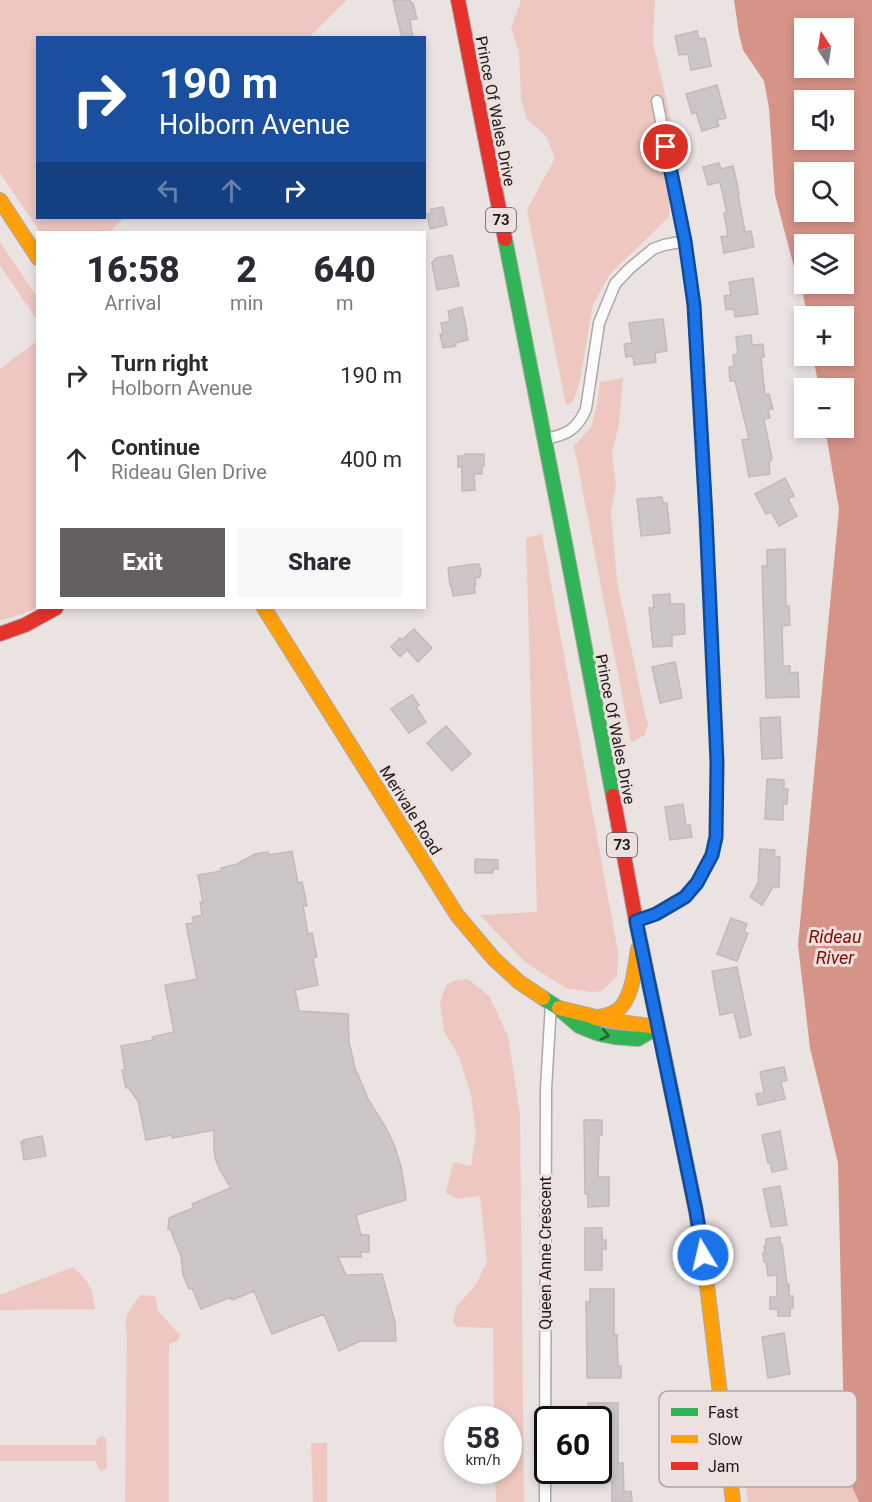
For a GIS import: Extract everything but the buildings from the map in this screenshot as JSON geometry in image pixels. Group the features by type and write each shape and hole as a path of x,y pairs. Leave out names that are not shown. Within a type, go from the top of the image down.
{"main road":[{"name":"Prince Of Wales Drive","path":"458,0 567,548 637,927 696,1211 720,1391"},
{"path":"0,200 36,255"},
{"path":"0,634 25,625 54,609"},
{"name":"Merivale Road","path":"265,609 458,915 494,959 519,982 586,1029 614,1037 638,1039 650,1034 658,1027"},
{"path":"595,1018 609,1015 625,1004 638,947 637,927"},
{"name":"Merivale Road","path":"554,1005 595,1018 644,1023 658,1027"},
{"name":"Prince Of Wales Drive","path":"731,1487 733,1502"}],"street":[{"path":"637,927 685,897 697,883 712,855 716,837 717,762 694,305 685,241 657,101"},
{"path":"545,439 570,431 586,409 599,323 615,284 629,268 653,249 685,241"},
{"name":"Queen Anne Crescent","path":"545,1502 546,1089 554,1005"}],"shaded area":[{"path":"0,0 347,0 310,36 36,36 36,219 123,219 110,231 39,231 0,173"},
{"path":"521,0 655,0 653,42 672,124 669,217 610,274 593,304 580,381 573,402 566,405 527,210 555,158 546,136 527,119 521,100 519,51 511,28"},
{"path":"0,242 36,296 36,319 0,265"},
{"path":"36,342 36,609 0,620 0,369"},
{"path":"623,378 619,424 612,453 616,486 611,511 617,581 648,724 645,735 631,742 574,446 591,427 600,382"},
{"path":"542,534 618,952 617,976 602,991 592,992 566,988 525,962 480,915 537,912 526,538"},
{"path":"468,979 489,996 508,1036 520,1114 524,1502 496,1502 495,1484 522,1484 522,1406 494,1406 493,1328 457,1327 453,1321 456,1307 475,1286 487,1261 480,1196 458,1199 446,1193 453,1163 471,1166 476,1134 471,1095 459,1057 444,1031 440,1002 446,985 456,980"},
{"path":"73,1267 89,1286 95,1309 0,1310 0,1295"},
{"path":"140,1295 155,1296 158,1311 180,1335 177,1342 169,1345 169,1502 125,1502 126,1319"},
{"path":"101,1436 106,1438 107,1468 102,1471 98,1468 96,1461 0,1461 0,1445 96,1445 97,1439"},
{"path":"311,1443 327,1443 327,1502 313,1502"},
{"path":"746,1487 852,1487 859,1502 748,1502"}],"water":[{"name":"Rideau River","path":"734,0 872,0 872,1502 859,1502 852,1487 857,1487 857,1391 843,1391 838,1163 810,1048 798,945 839,509 827,438 854,438 854,378 817,378 815,366 854,366 854,306 805,306 803,294 854,294 854,234 794,234 794,267 775,195 769,108 764,81 743,50"}],"traffic: fast":[{"path":"505,239 613,796"},
{"path":"543,998 579,1026 599,1034 638,1039 658,1027"}],"traffic: slow":[{"path":"0,200 36,255"},
{"path":"265,609 457,915 494,959 519,982 543,998"},
{"path":"595,1018 613,1013 623,1005 632,981 638,949"},
{"path":"559,1008 612,1021 658,1027"},
{"path":"663,1050 696,1211 720,1391"},
{"path":"731,1487 733,1502"}],"traffic: jam":[{"path":"458,0 505,239"},
{"path":"0,634 25,625 54,609"},
{"path":"613,796 663,1050"}],"route":[{"path":"666,147 685,241 694,305 717,762 716,837 712,855 697,883 685,897 656,914 636,921 703,1255"}]}
